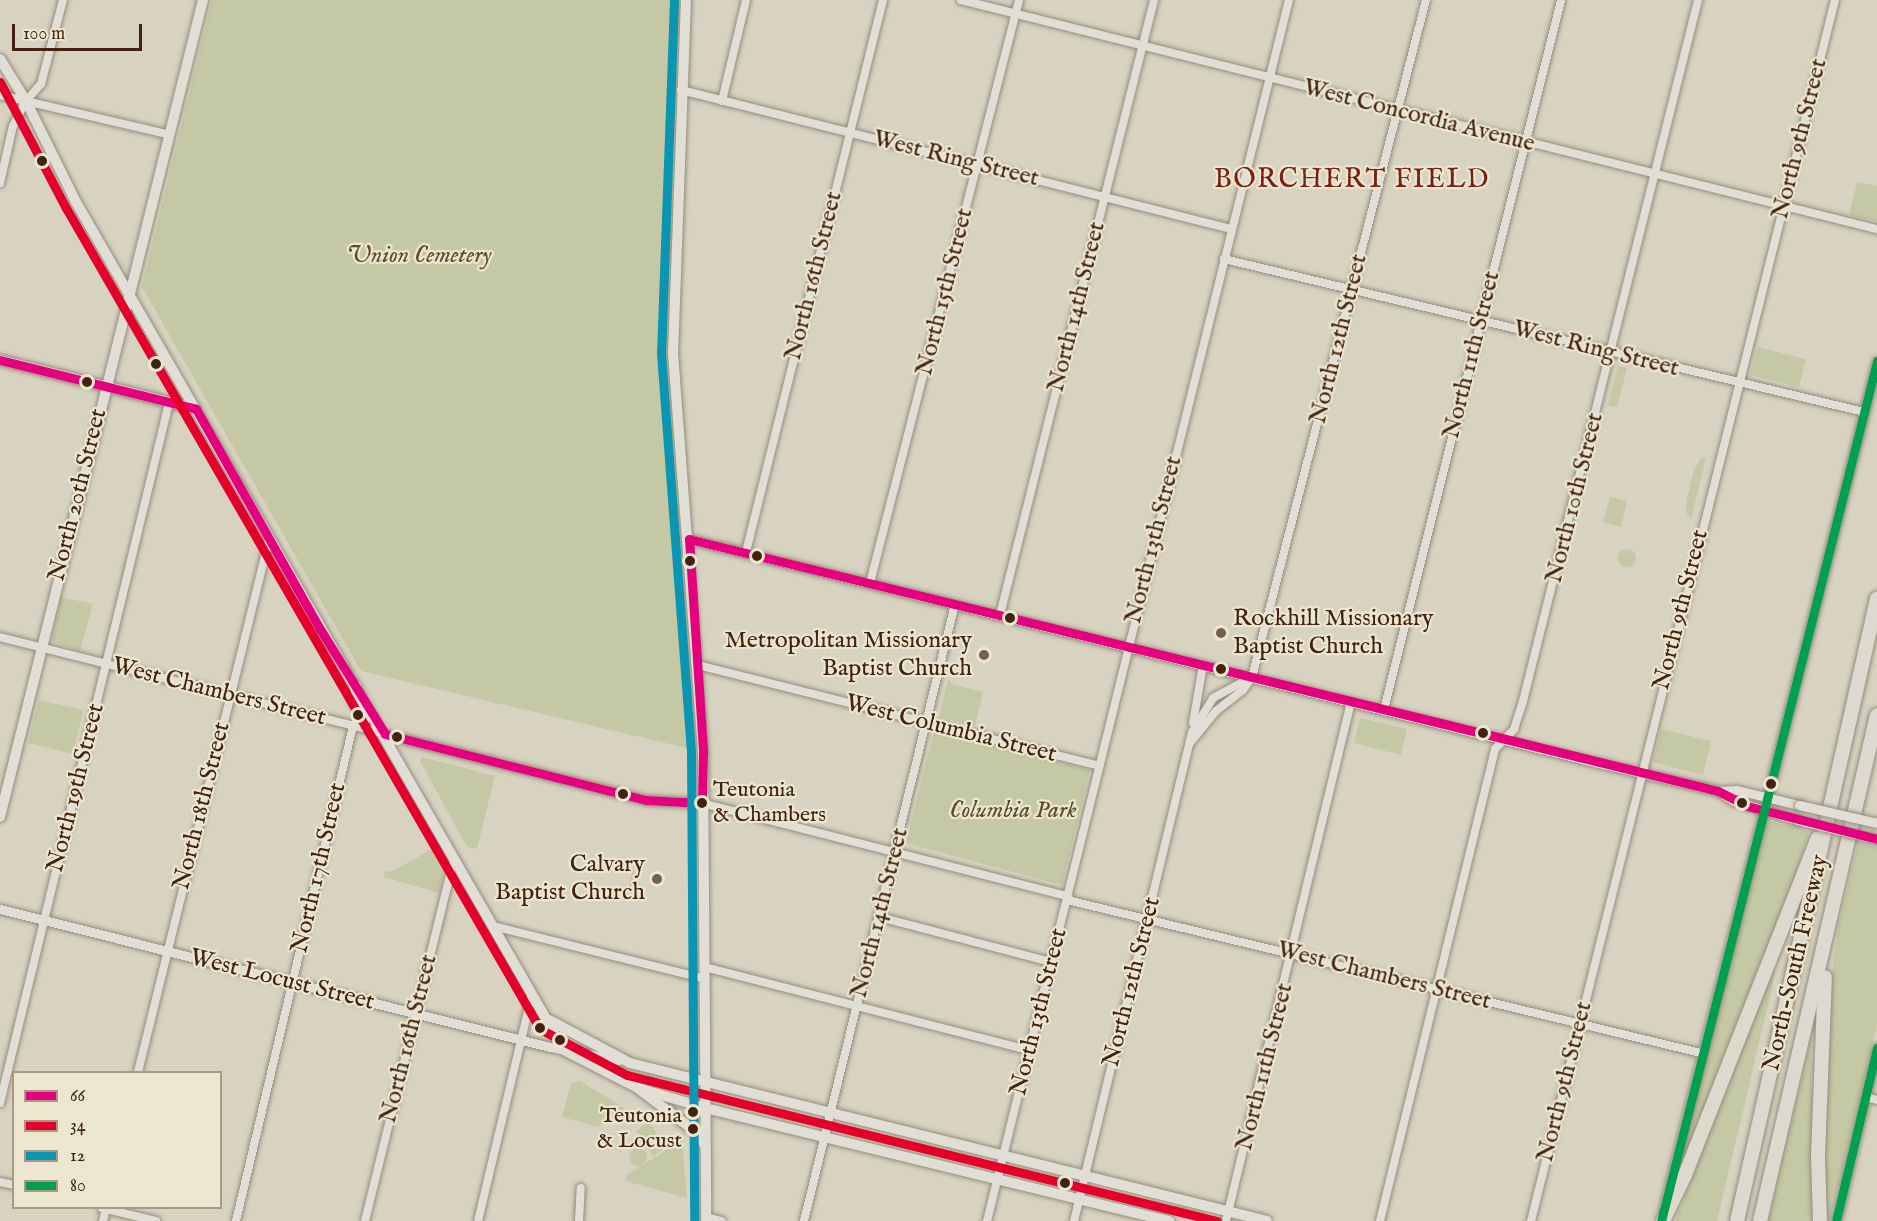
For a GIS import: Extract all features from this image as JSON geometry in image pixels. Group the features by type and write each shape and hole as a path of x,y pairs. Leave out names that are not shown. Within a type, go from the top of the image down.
{"highway":[{"name":"North-South Freeway","path":"1737,1221 1877,599"},
{"name":"North-South Freeway","path":"1760,1221 1828,936 1877,715"},
{"path":"1662,1221 1685,1175 1831,806"},
{"path":"1821,1221 1820,1041 1828,936"}],"main road":[{"name":"North 20th Street","path":"0,817 104,387 203,0"},
{"path":"686,0 673,353 698,665 705,967 706,1219"},
{"path":"0,59 26,101 76,202 130,291 269,540 385,734 564,1050"},
{"path":"0,360 196,409"},
{"path":"353,726 364,720 356,701 356,686"},
{"path":"548,1020 630,1063"},
{"name":"West Locust Street","path":"564,1050 638,1088 705,1108 1169,1221"},
{"name":"West Locust Street","path":"630,1063 1084,1176 1227,1216 1267,1221"},
{"path":"638,1088 699,1134 705,1147"}],"street":[{"path":"0,183 14,126 26,101 41,84 63,0"},
{"path":"722,101 746,0"},
{"name":"North 16th Street","path":"746,552 883,0"},
{"name":"West Concordia Avenue","path":"961,0 1398,112 1877,229"},
{"name":"North 15th Street","path":"870,583 1019,0"},
{"name":"North 14th Street","path":"1000,615 1154,0"},
{"name":"North 13th Street","path":"987,1221 1068,898 1127,647 1289,0"},
{"name":"North 12th Street","path":"1190,743 1216,711 1243,690 1252,677 1426,0"},
{"name":"North 11th Street","path":"1384,710 1561,0"},
{"name":"North 10th Street","path":"1380,1221 1495,749 1514,729 1523,701 1698,0"},
{"name":"North 9th Street","path":"1531,1221 1835,0"},
{"name":"West Ring Street","path":"681,90 1231,229"},
{"path":"0,94 170,135"},
{"name":"West Ring Street","path":"1224,259 1738,384 1864,412"},
{"path":"1662,1221 1761,810 1877,361"},
{"name":"North 19th Street","path":"0,1103 169,403"},
{"path":"689,539 1641,773 1718,791 1737,790 1877,823"},
{"name":"North 18th Street","path":"138,1071 269,540"},
{"name":"North 14th Street","path":"804,1221 955,604"},
{"name":"West Chambers Street","path":"0,637 646,800 702,803 895,851 1147,921 1436,988 1701,1053"},
{"name":"West Columbia Street","path":"698,665 1099,766"},
{"path":"1192,732 1203,665"},
{"name":"North 12th Street","path":"1074,1221 1192,732 1213,698 1252,677"},
{"name":"North 11th Street","path":"1227,1216 1293,954 1351,702"},
{"name":"North 17th Street","path":"236,1221 353,726"},
{"path":"1718,791 1734,801 1761,810 1876,839"},
{"name":"North 16th Street","path":"365,1221 454,857"},
{"name":"West Locust Street","path":"0,909 522,1040 630,1063"},
{"path":"879,917 1051,962"},
{"path":"493,926 705,979"},
{"path":"705,967 1029,1050"},
{"path":"478,1221 532,995"},
{"path":"1836,1221 1877,1048"},
{"path":"1864,1097 1877,1100"},
{"path":"579,1221 581,1188"},
{"path":"109,1209 156,1221"},
{"path":"706,1219 721,1221"}],"green space":[{"name":"Union Cemetery","path":"212,0 686,0 674,296 703,752 361,671 142,287"},
{"path":"1857,182 1877,186 1877,221 1849,215"},
{"path":"1758,347 1806,359 1799,387 1750,375"},
{"path":"1618,366 1627,368 1617,407 1608,405"},
{"path":"1701,458 1706,458 1691,519 1686,512 1687,499 1694,469"},
{"path":"1610,497 1627,501 1621,527 1603,522"},
{"path":"1623,549 1631,549 1636,554 1634,565 1623,567 1618,562 1618,554"},
{"path":"61,597 93,604 80,651 52,641"},
{"path":"948,679 952,684 983,692 975,726 939,717"},
{"path":"39,700 83,710 73,754 28,743"},
{"path":"1360,718 1407,729 1401,755 1354,743"},
{"path":"1661,729 1711,741 1703,775 1653,762"},
{"name":"Columbia Park","path":"934,731 1090,770 1062,885 906,843"},
{"path":"422,757 495,776 477,849 467,847 420,761"},
{"path":"1770,821 1809,831 1795,881 1686,1158 1683,1157 1764,822"},
{"path":"1858,843 1877,847 1877,1024 1832,1210 1829,1221 1824,1221 1826,1018 1838,928"},
{"path":"434,848 445,867 439,893 384,877 385,870 391,872"},
{"path":"633,866 640,884 632,901 628,893"},
{"path":"1776,957 1773,984 1717,1221 1675,1221"},
{"path":"1811,1039 1814,1221 1768,1221"},
{"path":"615,1064 685,1084 690,1089 647,1082 613,1067"},
{"path":"580,1081 626,1109 598,1127 562,1117 571,1083"},
{"path":"719,1099 763,1108 765,1113 724,1105"},
{"path":"784,1109 812,1117 815,1124 781,1119 778,1113"},
{"path":"649,1122 666,1147 653,1156 636,1131"},
{"path":"839,1125 981,1157 991,1166 979,1167 848,1135 838,1130"},
{"path":"682,1140 687,1198 625,1181 627,1175"},
{"path":"634,1148 642,1148 647,1153 645,1164 634,1166 629,1161 629,1153"},
{"path":"1009,1164 1063,1177 1067,1182 1007,1169"},
{"path":"1097,1191 1152,1203 1151,1209 1101,1197"},
{"path":"1178,1205 1204,1212 1210,1220 1178,1215 1168,1209"}],"transit line":[{"name":"12","path":"674,0 661,353 691,752 694,1221"},
{"name":"34","path":"0,82 66,208 540,1029 627,1075 1217,1221"},
{"name":"66","path":"0,360 196,409"},
{"name":"80","path":"1661,1221 1877,361"},
{"name":"66","path":"196,409 320,629 385,734"},
{"name":"66","path":"689,539 1718,791 1747,806 1877,839"},
{"name":"66","path":"689,539 703,752 702,803"},
{"name":"66","path":"385,734 646,800 702,803"},
{"name":"80","path":"1836,1221 1877,1048"}],"place":[{"name":"Rockhill Missionary Baptist Church","path":"1221,633"},
{"name":"Metropolitan Missionary Baptist Church","path":"984,655"},
{"name":"Teutonia & Chambers","path":"702,803"},
{"name":"Calvary Baptist Church","path":"657,879"},
{"name":"Teutonia & Locust","path":"693,1129"}],"district":[{"name":"BORCHERT FIELD","path":"1352,181"}]}
